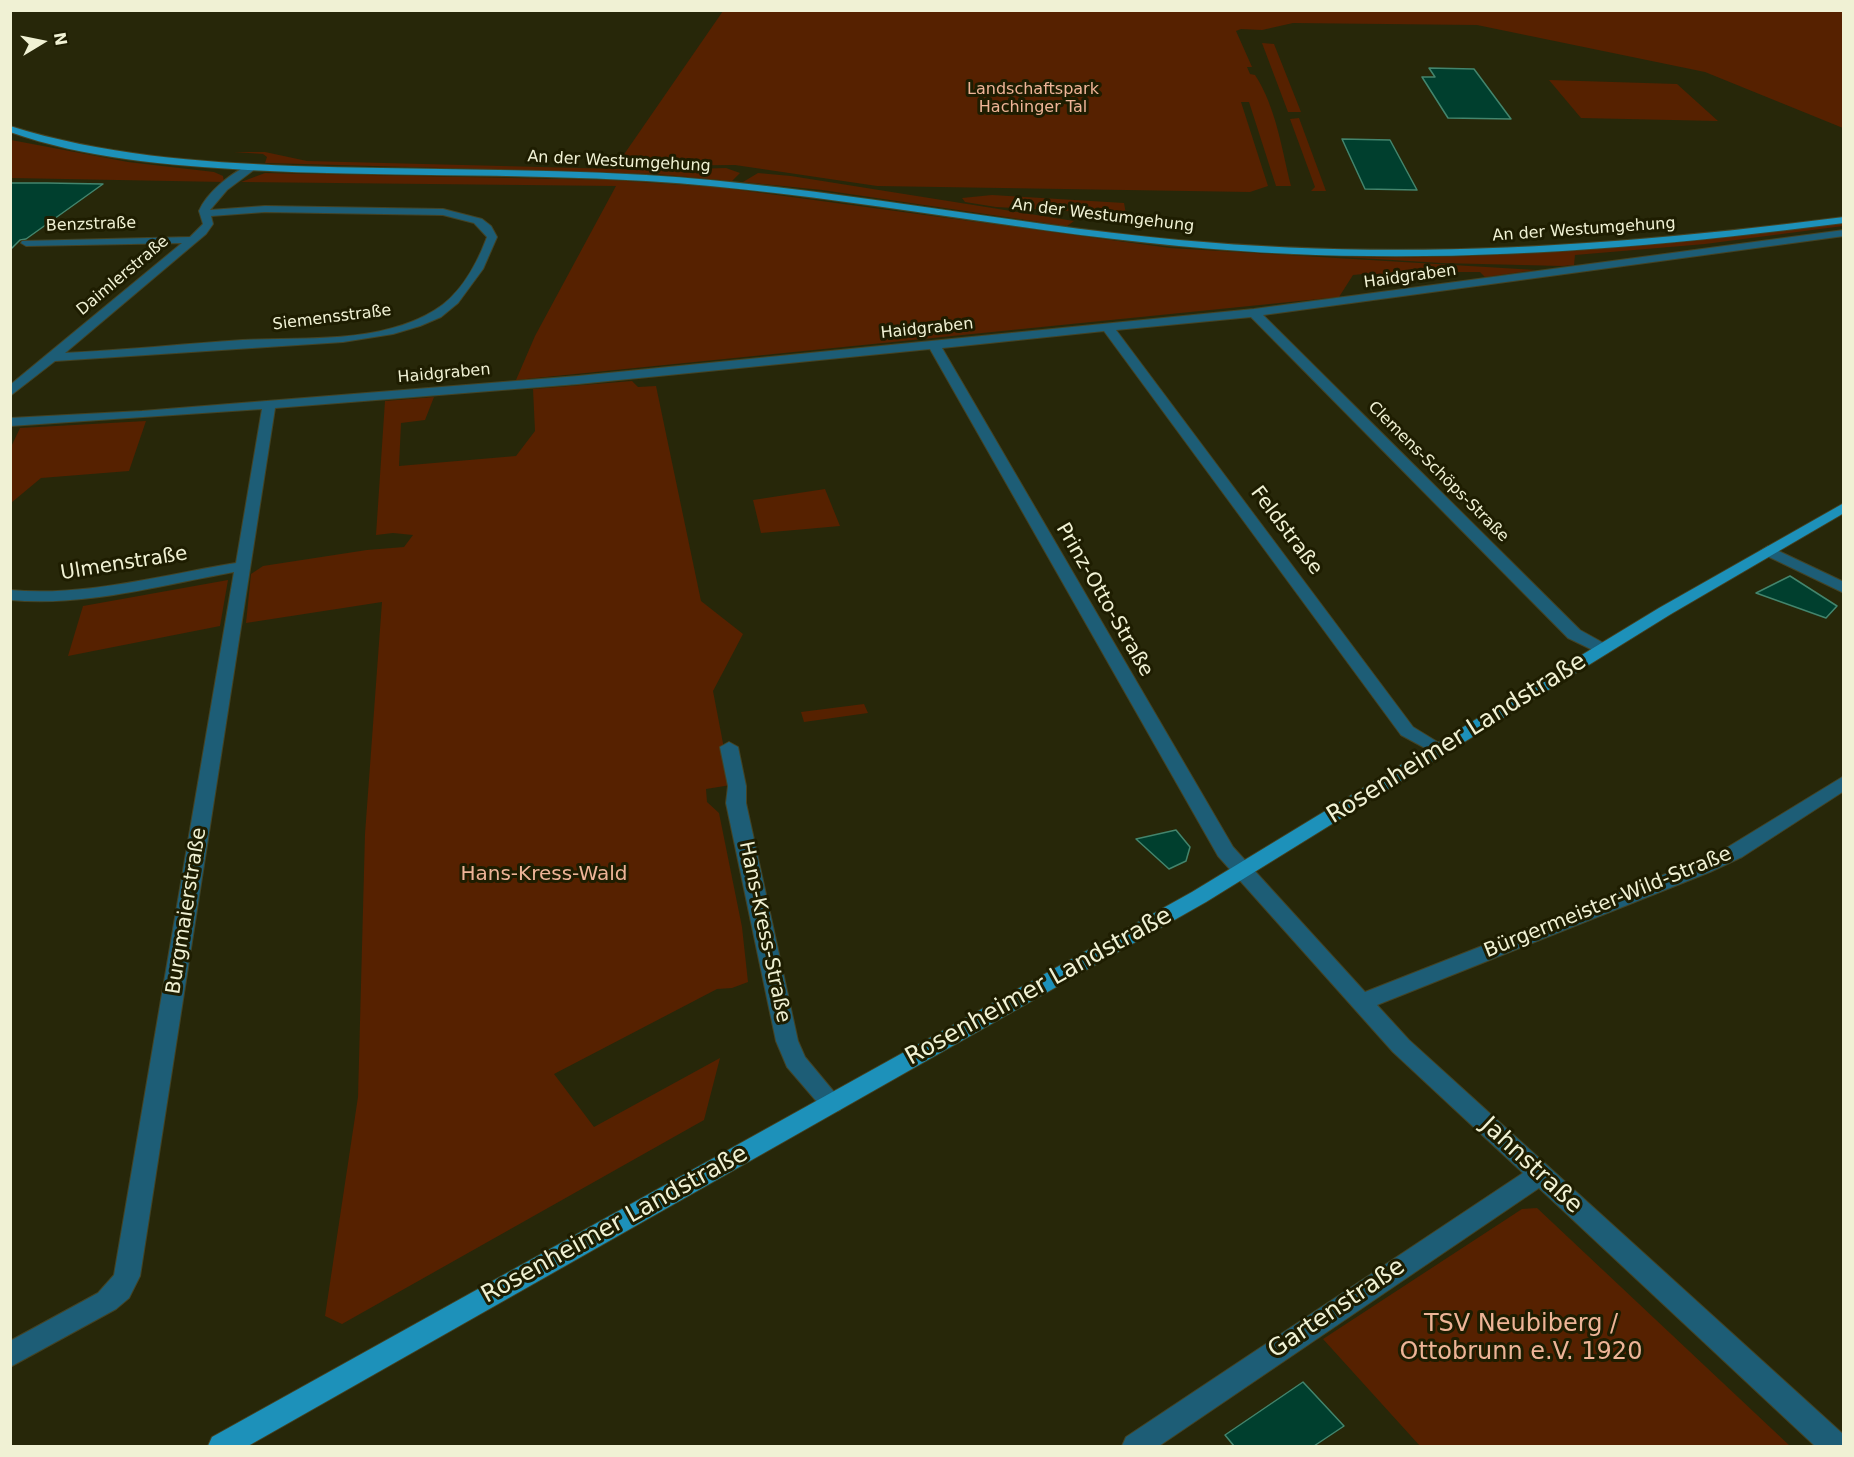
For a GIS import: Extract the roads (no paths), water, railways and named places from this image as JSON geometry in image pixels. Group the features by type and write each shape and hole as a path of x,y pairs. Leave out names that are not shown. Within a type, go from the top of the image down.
{"main road":[{"name":"An der Westumgehung","path":"10,129 85,148 204,164 613,176 707,182 826,195 1083,232 1208,245 1338,253 1480,254 1571,250 1707,237 1844,220"},
{"name":"Rosenheimer Landstraße","path":"222,1446 1242,871 1601,649 1844,507"}],"street":[{"path":"204,164 237,177"},
{"name":"Daimlerstraße","path":"10,392 206,228 205,213 208,202 252,167"},
{"name":"Siemensstraße","path":"53,357 327,338 395,328 425,319 449,306 457,297 492,237 487,228 478,221 435,212 265,209 205,213"},
{"name":"Haidgraben","path":"10,422 269,405 578,380 1254,313 1431,291 1844,233"},
{"name":"Benzstraße","path":"26,243 193,240"},
{"name":"Clemens-Schöps-Straße","path":"1254,313 1574,634 1601,649"},
{"name":"Feldstraße","path":"1108,328 1407,731 1438,750"},
{"name":"Prinz-Otto-Straße","path":"934,345 1153,729 1225,851 1242,871"},
{"name":"Burgmaierstraße","path":"10,1355 107,1300 120,1290 127,1276 269,405"},
{"path":"1768,551 1844,588"},
{"name":"Ulmenstraße","path":"10,594 43,598 88,593 243,566"},
{"name":"Hans-Kress-Straße","path":"729,747 737,786 736,803 786,1041 795,1061 832,1104"},
{"name":"Bürgermeister-Wild-Straße","path":"1360,1002 1703,867 1735,852 1844,782"},
{"name":"Jahnstraße","path":"1242,871 1401,1046 1835,1446"},
{"name":"Gartenstraße","path":"1136,1446 1540,1175"}],"park label":[{"name":"Landschaftspark Hachinger Tal","path":"1033,99"},
{"name":"Hans-Kress-Wald","path":"544,875"},
{"name":"TSV Neubiberg / Ottobrunn e.V. 1920","path":"1521,1339"}]}
